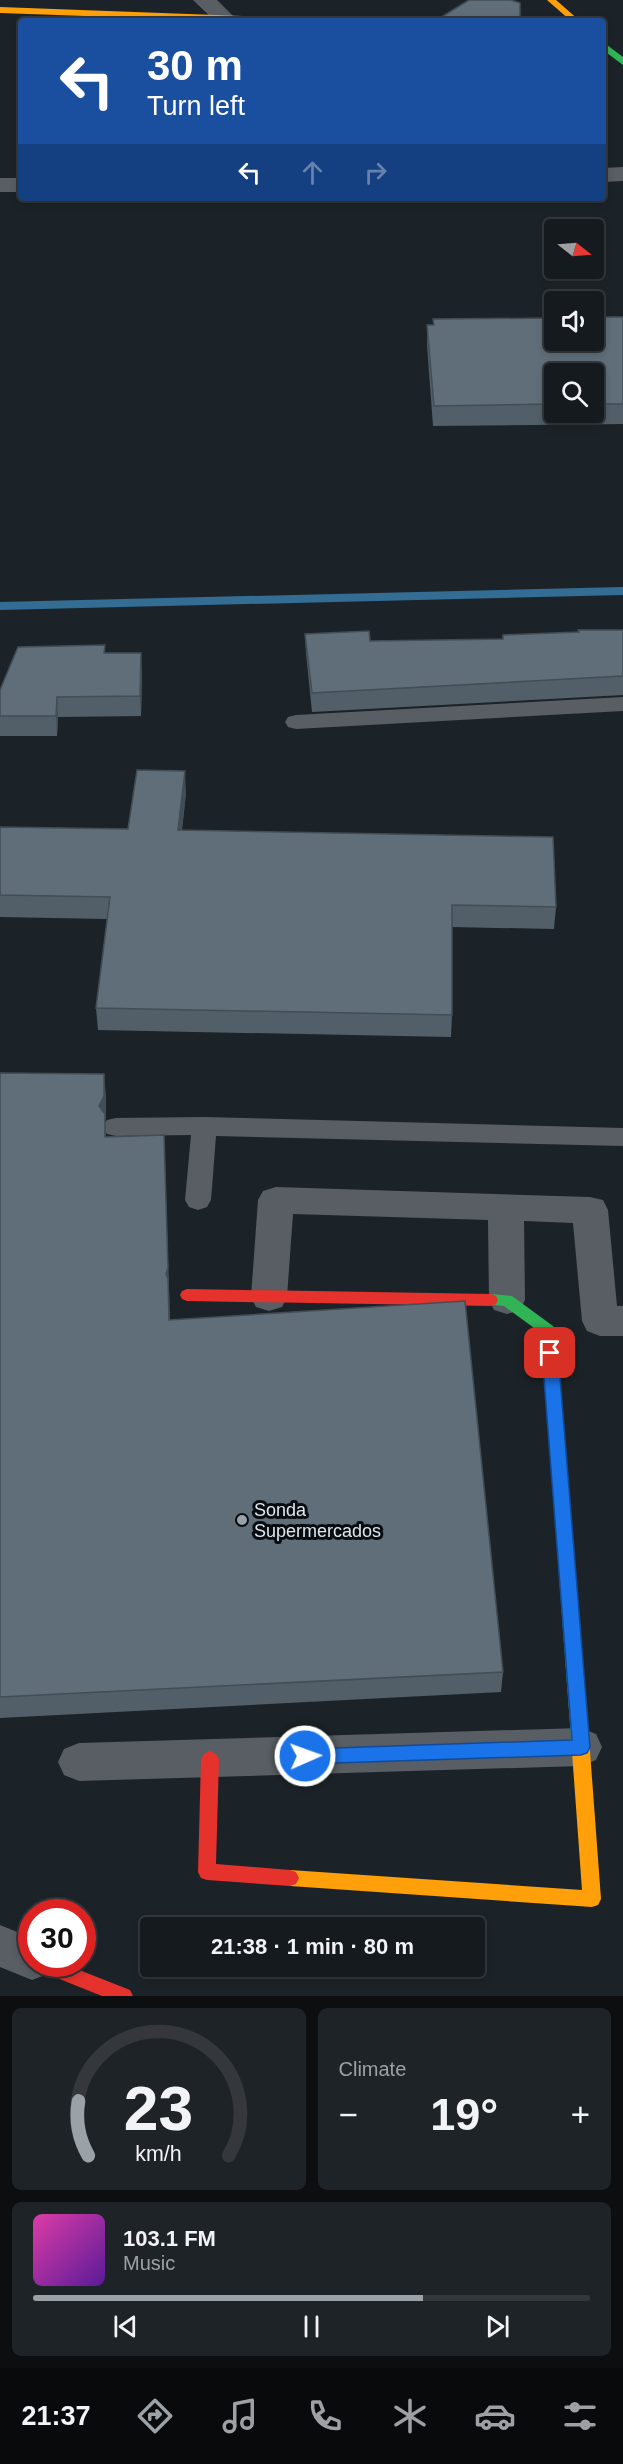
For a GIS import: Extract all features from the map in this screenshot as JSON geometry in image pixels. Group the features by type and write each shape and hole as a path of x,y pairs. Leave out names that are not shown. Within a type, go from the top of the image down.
{"street":[{"path":"204,0 223,17"},
{"path":"551,0 572,18"},
{"path":"0,10 242,18"},
{"path":"606,48 623,62"},
{"path":"606,175 623,174"},
{"path":"0,185 18,185"},
{"path":"269,1297 276,1200 590,1210 600,1321 623,1321"},
{"path":"506,1208 507,1300"},
{"path":"187,1295 507,1300 548,1330 592,1899 207,1872 210,1759"},
{"path":"79,1762 581,1747"},
{"path":"0,1946 18,1953"},
{"path":"75,1977 120,1995"}],"lane":[{"path":"296,722 623,704"},
{"path":"198,1200 204,1126"},
{"path":"116,1127 204,1126 623,1137"}],"building":[{"path":"469,0 511,0 520,3 520,18 440,18"},
{"path":"604,317 623,317 623,404 604,404 604,363 544,363 544,404 434,406 427,325 434,325 433,319 544,318 544,351 604,351"},
{"path":"578,630 623,630 623,676 312,693 305,634 369,631 370,641 503,639 503,635 579,632"},
{"path":"105,645 104,653 141,653 140,696 57,697 56,716 0,716 0,690 18,647"},
{"path":"137,770 185,771 178,830 553,837 556,907 452,905 452,1015 96,1008 110,897 0,895 0,827 128,829"},
{"name":"Sonda Supermercados","path":"0,1073 104,1074 104,1096 99,1106 105,1114 105,1137 164,1135 169,1320 465,1301 503,1672 0,1697"}],"waterway":[{"path":"0,606 623,591"}],"traffic: fast":[{"path":"606,48 623,62"},
{"path":"491,1300 507,1300 548,1330 580,1738"}],"traffic: slow":[{"path":"551,0 572,18"},
{"path":"0,10 217,18"},
{"path":"290,1878 592,1899 580,1738"}],"traffic: jam":[{"path":"187,1295 491,1300"},
{"path":"210,1759 207,1872 290,1878"},
{"path":"76,1977 124,1996"}],"place":[{"name":"Sonda Supermercados","path":"242,1520"}],"route":[{"path":"305,1756 581,1747 550,1353"}]}
